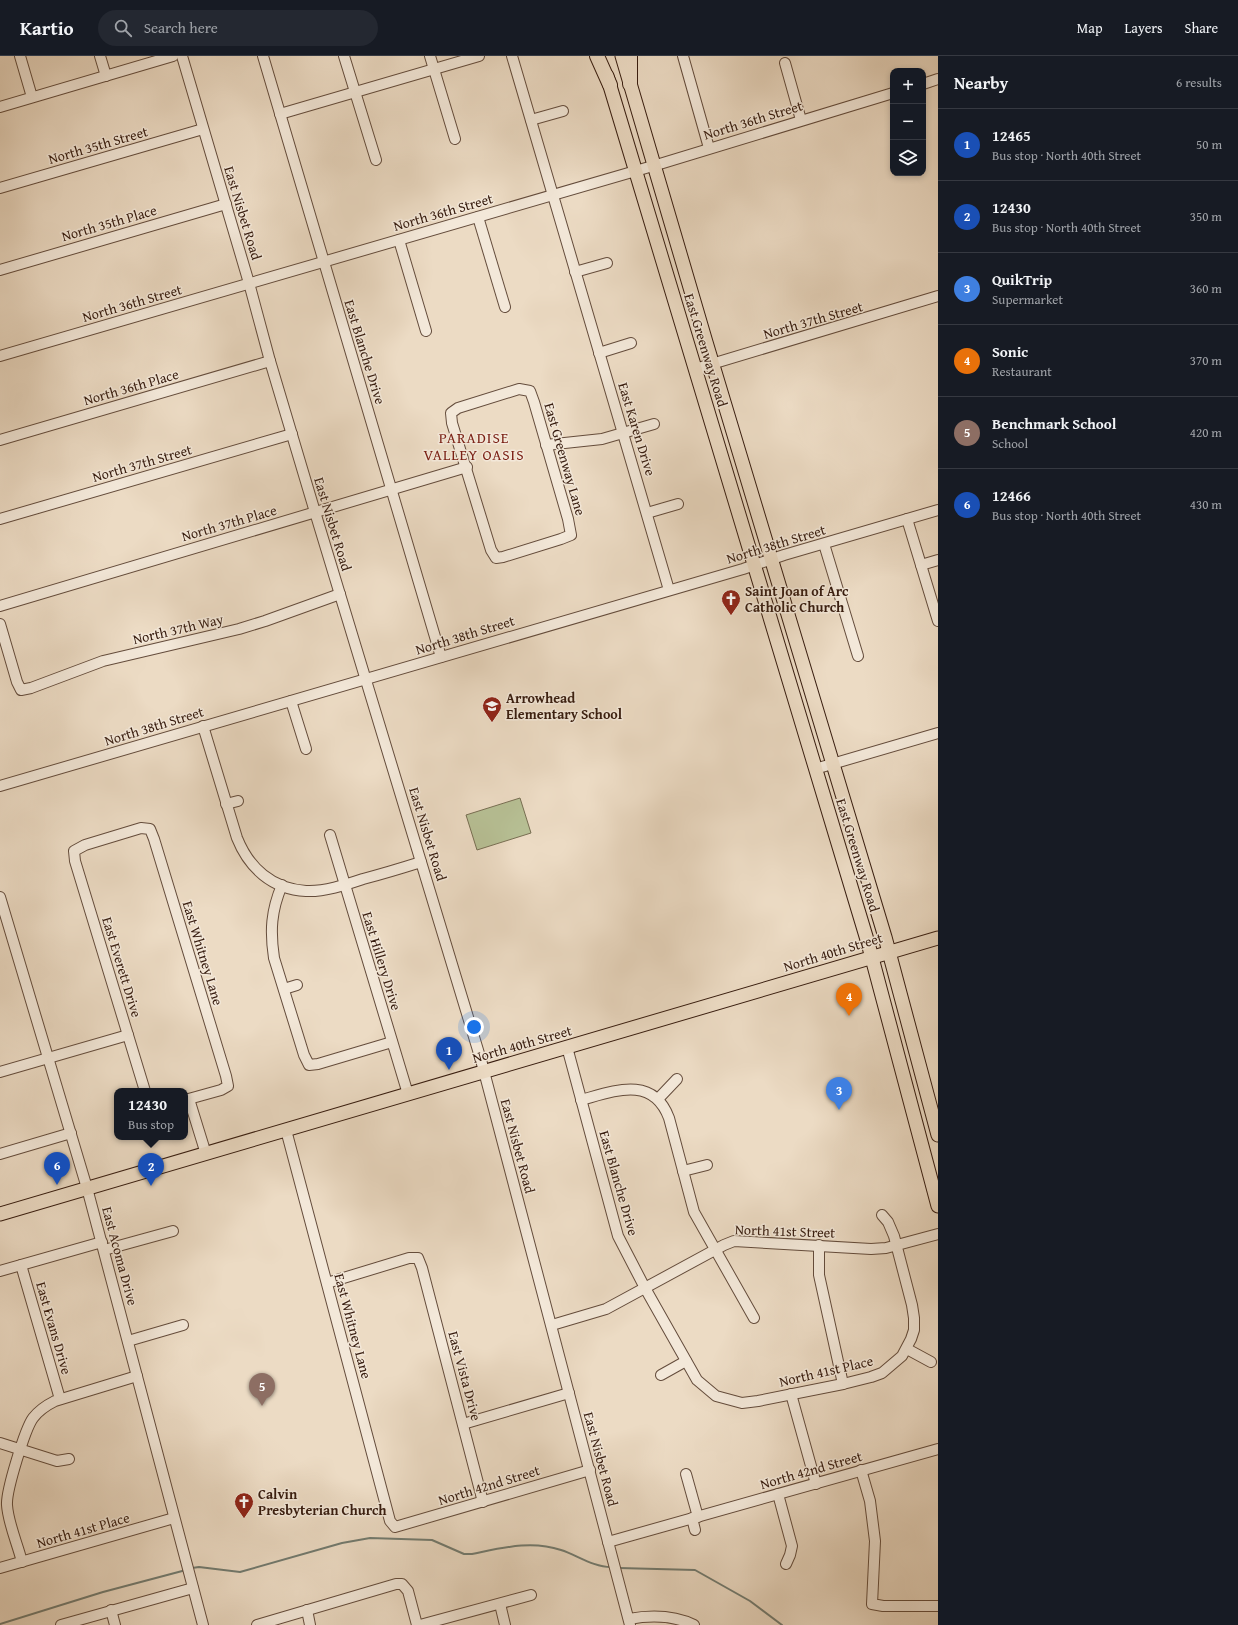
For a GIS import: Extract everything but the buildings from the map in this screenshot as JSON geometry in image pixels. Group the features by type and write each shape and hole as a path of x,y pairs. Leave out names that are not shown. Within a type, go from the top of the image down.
{"highway":[{"path":"597,56 610,85"},
{"path":"630,56 630,84"}],"main road":[{"name":"East Greenway Road","path":"602,56 753,565 872,957 938,1206"},
{"name":"East Greenway Road","path":"622,56 712,364 889,952 938,1135"},
{"path":"780,654 798,649"},
{"name":"North 40th Street","path":"0,1214 938,938"}],"street":[{"path":"20,56 32,97"},
{"path":"100,56 106,76"},
{"path":"0,107 173,56"},
{"name":"East Nisbet Road","path":"182,56 250,283 270,361 484,1072 552,1325 612,1559 630,1622"},
{"name":"East Blanche Drive","path":"263,56 441,657"},
{"path":"344,56 376,160"},
{"path":"430,56 455,138"},
{"path":"280,114 479,56"},
{"name":"East Karen Drive","path":"512,56 669,590"},
{"path":"683,56 709,148"},
{"path":"785,63 801,120"},
{"path":"926,83 938,79"},
{"name":"North 36th Street","path":"0,355 478,217 890,94"},
{"path":"531,120 563,111"},
{"name":"North 35th Street","path":"0,188 204,129"},
{"name":"North 35th Place","path":"0,270 226,204"},
{"path":"478,217 505,307"},
{"path":"399,240 426,331"},
{"path":"575,272 607,263"},
{"name":"North 37th Street","path":"695,369 938,296"},
{"path":"599,353 631,343"},
{"name":"North 36th Place","path":"0,440 270,361"},
{"name":"East Greenway Lane","path":"519,389 530,391 568,519 571,535 562,540 496,558 491,550 467,468 452,423 451,413 458,408 519,389"},
{"path":"546,444 602,438 654,424"},
{"name":"North 37th Street","path":"0,519 292,434"},
{"name":"North 37th Place","path":"0,606 467,468"},
{"path":"647,513 678,504"},
{"name":"North 38th Street","path":"0,786 938,510"},
{"path":"908,519 938,621"},
{"path":"824,544 858,656"},
{"path":"922,565 938,560"},
{"name":"North 37th Way","path":"0,624 17,682 22,690 103,661 252,625 340,594"},
{"path":"291,701 306,749"},
{"path":"203,726 226,804 243,853 251,864 270,880 291,889 318,891 345,885 421,862"},
{"path":"815,769 938,732"},
{"path":"226,804 238,801"},
{"name":"East Everett Drive","path":"144,1088 75,861 74,851 85,845 127,832 141,828 150,829"},
{"name":"East Whitney Lane","path":"150,829 228,1086 221,1090 188,1099"},
{"name":"East Hillery Drive","path":"330,835 408,1094"},
{"path":"282,885 271,919 274,958 304,1055 309,1065 318,1064 392,1042"},
{"name":"East Acoma Drive","path":"0,897 87,1188 203,1625"},
{"path":"284,989 297,985"},
{"path":"0,1072 128,1035"},
{"name":"East Blanche Drive","path":"567,1047 618,1236 645,1288 697,1380 716,1396"},
{"path":"658,1099 677,1080"},
{"path":"582,1100 626,1089 644,1091 658,1099 667,1113 694,1212 754,1318"},
{"path":"188,1102 206,1154"},
{"name":"East Whitney Lane","path":"286,1130 390,1521 395,1527"},
{"path":"0,1154 71,1133"},
{"path":"683,1171 707,1165"},
{"path":"882,1215 888,1222 896,1245 912,1305 914,1330 907,1349 931,1362"},
{"path":"0,1271 103,1246 173,1232"},
{"name":"North 41st Street","path":"552,1325 606,1309 734,1241 871,1249 896,1245 938,1234"},
{"path":"818,1246 819,1275 843,1384"},
{"name":"East Vista Drive","path":"327,1283 409,1258 418,1258 422,1268 483,1502"},
{"name":"East Evans Drive","path":"21,1265 60,1399"},
{"path":"128,1340 183,1325"},
{"name":"North 41st Place","path":"716,1396 742,1403 871,1378 882,1373 907,1349"},
{"path":"661,1375 686,1361"},
{"path":"22,1562 7,1505 20,1451 26,1432 34,1416 47,1405 60,1399 137,1376"},
{"path":"463,1424 569,1393"},
{"path":"791,1394 816,1484"},
{"path":"0,1444 57,1462 69,1459"},
{"name":"North 42nd Street","path":"608,1542 938,1449"},
{"name":"North 42nd Street","path":"395,1527 590,1470"},
{"path":"861,1470 870,1501 875,1541 872,1604 883,1606 938,1606"},
{"path":"686,1474 695,1517 695,1530"},
{"path":"778,1494 792,1546 786,1564"},
{"name":"North 41st Place","path":"0,1568 174,1518"},
{"path":"61,1625 192,1584"},
{"path":"257,1625 396,1584 402,1584 408,1591 419,1625 531,1595"},
{"path":"500,1604 505,1625"},
{"path":"111,1610 115,1625"},
{"path":"306,1610 310,1625"},
{"path":"630,1622 656,1616 670,1617 694,1625"}],"green space":[{"path":"520,798 531,833 477,850 466,815"}],"waterway":[{"path":"192,1568 199,1567 240,1572 342,1543 370,1538 432,1540 464,1554 528,1545 550,1547 567,1552 591,1563 611,1567"},
{"path":"619,1568 695,1570 750,1601 782,1625"},
{"path":"0,1624 103,1592 186,1570"}],"place":[{"name":"Saint Joan of Arc Catholic Church","path":"731,616"},
{"name":"Arrowhead Elementary School","path":"492,723"},
{"name":"Sonic","path":"849,1016"},
{"name":"12465","path":"449,1070"},
{"name":"QuikTrip","path":"839,1110"},
{"name":"12466","path":"57,1185"},
{"name":"12430","path":"151,1186"},
{"name":"Benchmark School","path":"262,1406"},
{"name":"Calvin Presbyterian Church","path":"244,1519"}],"district":[{"name":"PARADISE VALLEY OASIS","path":"474,446"}]}
